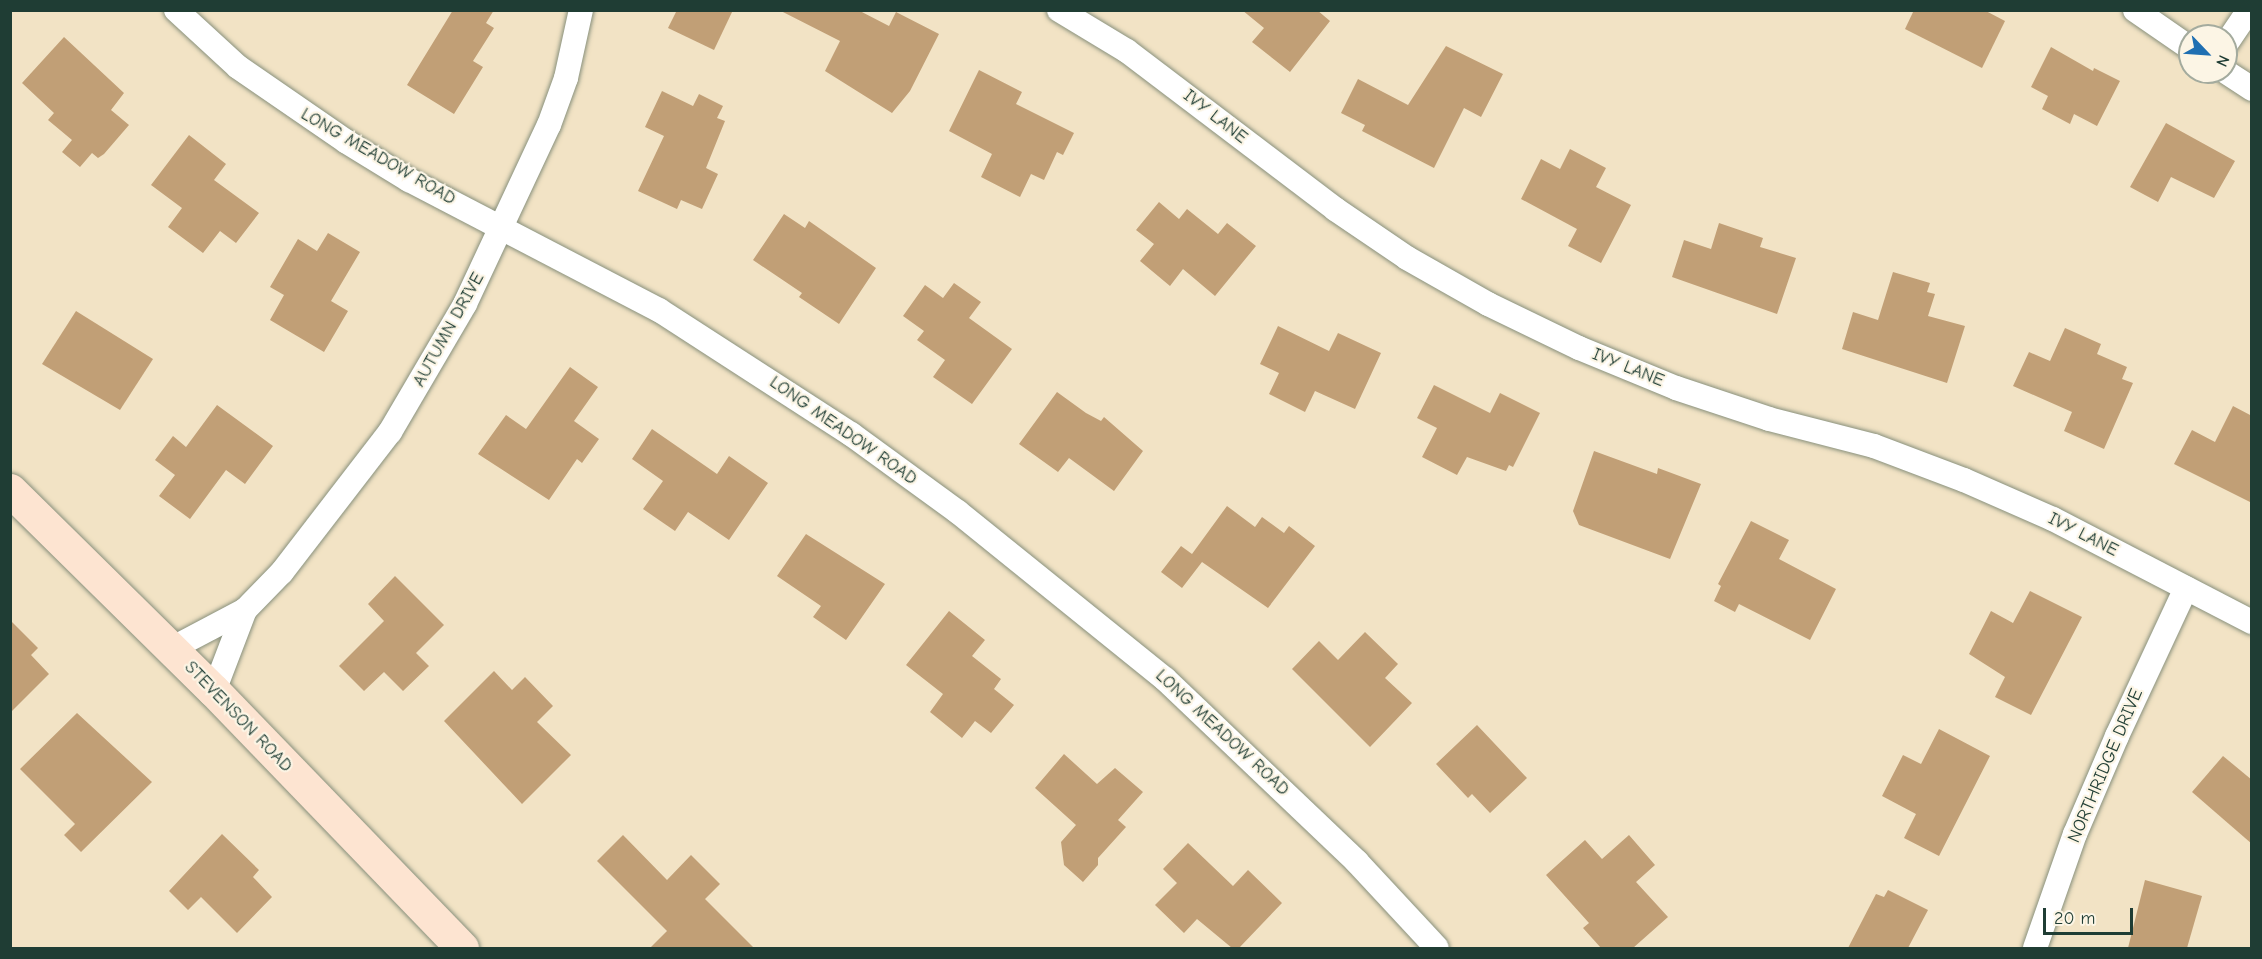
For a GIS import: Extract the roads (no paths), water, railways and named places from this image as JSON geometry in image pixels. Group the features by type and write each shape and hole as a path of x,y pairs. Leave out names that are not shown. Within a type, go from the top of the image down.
{"main road":[{"name":"STEVENSON ROAD","path":"10,490 214,691 462,948"}],"street":[{"name":"LONG MEADOW ROAD","path":"176,10 238,67 291,107 409,180 659,310 744,363 958,512 1165,679 1357,862 1437,948"},
{"name":"AUTUMN DRIVE","path":"171,649 245,610 282,572 390,432 460,314 503,227 553,116 566,78 581,10"},
{"name":"IVY LANE","path":"1059,10 1127,51 1335,209 1407,258 1488,304 1579,348 1676,388 1769,419 1874,446 1964,480 2053,519 2252,622"},
{"path":"2135,10 2178,40"},
{"path":"2238,26 2249,10"},
{"path":"2238,80 2252,89"},
{"name":"NORTHRIDGE DRIVE","path":"2035,948 2089,801 2187,588"},
{"name":"AUTUMN DRIVE","path":"214,691 245,610"}]}
